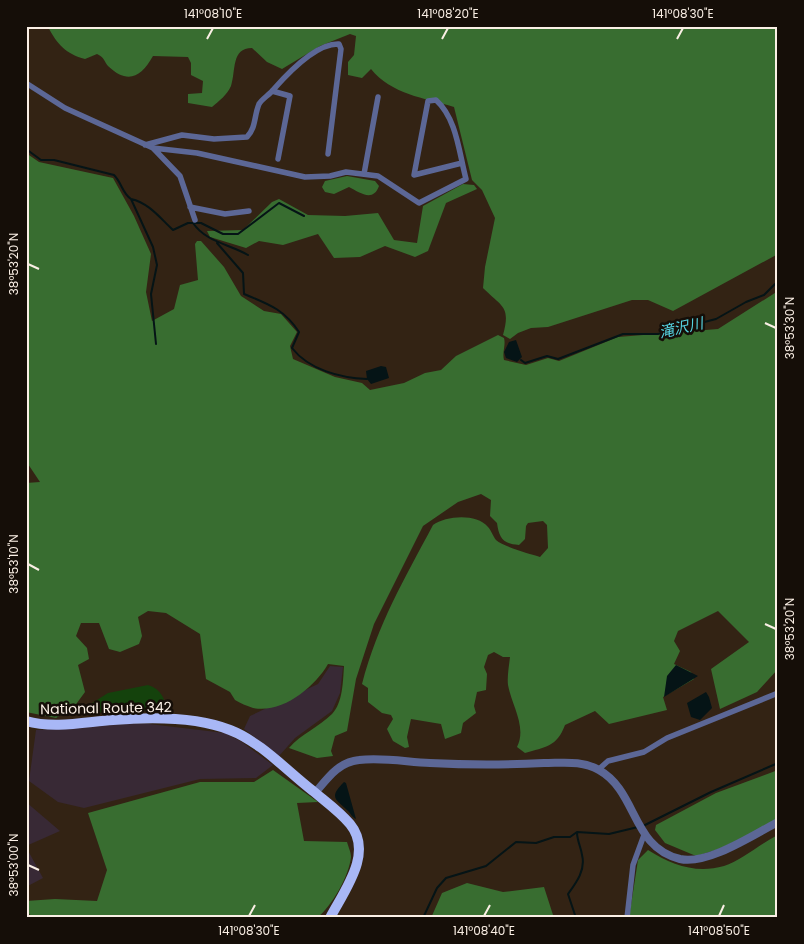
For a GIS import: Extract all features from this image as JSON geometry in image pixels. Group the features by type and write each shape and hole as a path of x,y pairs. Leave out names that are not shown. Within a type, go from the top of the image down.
{"highway":[{"name":"National Route 342","path":"26,721 50,725 153,719 217,726 231,730 253,744 338,811 351,825 356,834 359,848 357,864 330,918"}],"street":[{"path":"145,145 182,135 214,139 247,137 252,132 259,105 272,91 292,70 307,58 335,44 341,46 328,154"},
{"path":"26,83 66,108 152,148 197,153 305,177 330,176 346,172 378,176 419,203 466,179 462,163 450,119 444,107 436,100 428,101 414,175 462,163"},
{"path":"272,91 290,96 278,159"},
{"path":"364,174 378,96"},
{"path":"152,148 180,176 195,220"},
{"path":"190,207 225,214 249,211"},
{"path":"598,770 608,761 644,752 667,738 778,693"},
{"path":"315,793 337,769 358,760 494,766 576,762 598,770 610,778 619,788 644,835 655,848 681,859 695,860 721,851 778,822"},
{"path":"627,918 633,865 644,835"}],"shaded area":[{"path":"516,340 522,357 517,362 506,358 504,352 509,342"},
{"path":"381,366 386,367 389,378 371,384 367,379 366,371"},
{"path":"676,665 698,676 664,697 667,676"},
{"path":"330,666 343,667 340,693 332,711 295,738 279,756 244,729 250,716 318,684"},
{"path":"706,692 712,708 700,720 691,717 687,703"},
{"path":"149,724 225,733 242,742 273,765 256,778 200,779 84,808 58,802 29,781 36,730"},
{"path":"344,782 346,783 356,819 337,801 335,795"},
{"path":"26,802 60,831 26,846"},
{"path":"26,847 43,878 26,887"}],"green space":[{"path":"778,26 778,254 673,311 648,300 632,300 548,327 531,328 518,333 510,339 503,335 506,318 503,308 483,288 485,267 495,218 482,190 472,180 454,107 398,90 371,69 362,78 348,75 348,62 354,55 356,36 350,34 320,46 282,69 267,62 252,48 245,49 237,56 231,86 223,98 212,107 188,103 188,94 202,93 203,81 191,75 191,63 188,57 153,56 144,69 134,76 128,77 115,72 97,54 85,59 67,51 48,27"},
{"path":"26,153 39,162 113,178 134,216 151,254 146,292 152,321 174,309 180,285 198,280 195,244 197,241 201,241 224,267 241,296 264,311 281,314 297,332 290,346 293,359 335,377 362,383 370,390 404,383 425,373 441,370 456,356 498,335 504,338 504,360 526,365 548,358 559,361 618,337 718,329 778,291 778,669 757,692 720,709 711,669 749,642 718,611 678,631 674,641 680,651 674,664 691,672 694,679 663,697 667,710 609,724 595,711 565,725 558,738 550,745 525,753 517,747 520,739 520,724 508,685 510,657 503,657 494,652 488,655 484,667 487,674 486,690 477,692 474,706 476,713 463,723 461,733 445,739 441,724 411,719 407,737 409,747 405,748 393,741 387,729 393,719 391,715 382,713 368,702 368,688 362,684 368,662 384,621 433,525 453,518 469,518 483,523 489,528 496,540 511,548 540,557 548,548 547,525 543,521 528,523 525,539 519,545 502,539 497,523 490,516 491,500 481,494 458,502 423,526 374,624 356,679 347,731 335,736 331,751 333,756 317,758 289,748 327,719 336,709 342,691 344,666 328,664 306,690 286,703 264,709 253,708 235,700 230,692 206,679 200,634 166,613 148,611 138,617 142,636 139,644 120,652 109,649 99,623 81,623 76,636 87,648 89,659 78,665 85,692 74,707 56,718 26,712 26,483 40,482 26,461"},
{"path":"347,176 375,181 379,186 370,195 349,187 334,194 325,192 322,187 325,181"},
{"path":"463,184 474,185 477,189 446,203 428,251 415,257 385,246 360,257 334,258 318,234 283,245 259,241 246,248 210,237 207,231 243,230 272,202 279,199 308,215 345,216 378,213 394,240 417,243 423,206"},
{"path":"148,685 162,695 166,713 134,709 87,714 89,705 108,693"},
{"path":"273,770 318,802 297,803 304,841 347,842 350,851 350,865 347,873 334,898 317,918 33,918 26,910 26,901 55,899 97,901 107,870 88,813 200,782 254,782"},
{"path":"778,770 778,820 719,849 696,856 665,843 655,830 656,825 716,793"},
{"path":"778,835 778,918 629,918 638,860 648,850 684,867 714,868 731,864"},
{"path":"467,883 503,892 544,887 554,918 431,918 442,893"}],"waterway":[{"path":"26,149 41,160 54,160 114,175 119,181 131,199 153,247 157,265 151,294 156,344"},
{"path":"131,199 149,207 173,230 188,223 201,223 223,234 238,234 279,203 304,216"},
{"path":"193,223 211,239 248,255"},
{"path":"217,243 243,273 244,294 275,308 299,332 292,348 299,356 316,367 336,375 367,379"},
{"name":"滝沢川","path":"521,360 525,363 547,356 558,359 623,334 658,334 716,319 746,302 764,295 775,284 778,284"},
{"path":"643,826 711,792 778,763"},
{"path":"423,918 437,888 446,878 486,866 516,842 536,843 554,837 570,837 577,832 609,834 638,827"},
{"path":"576,918 568,894 580,876 583,866 577,832"}]}
